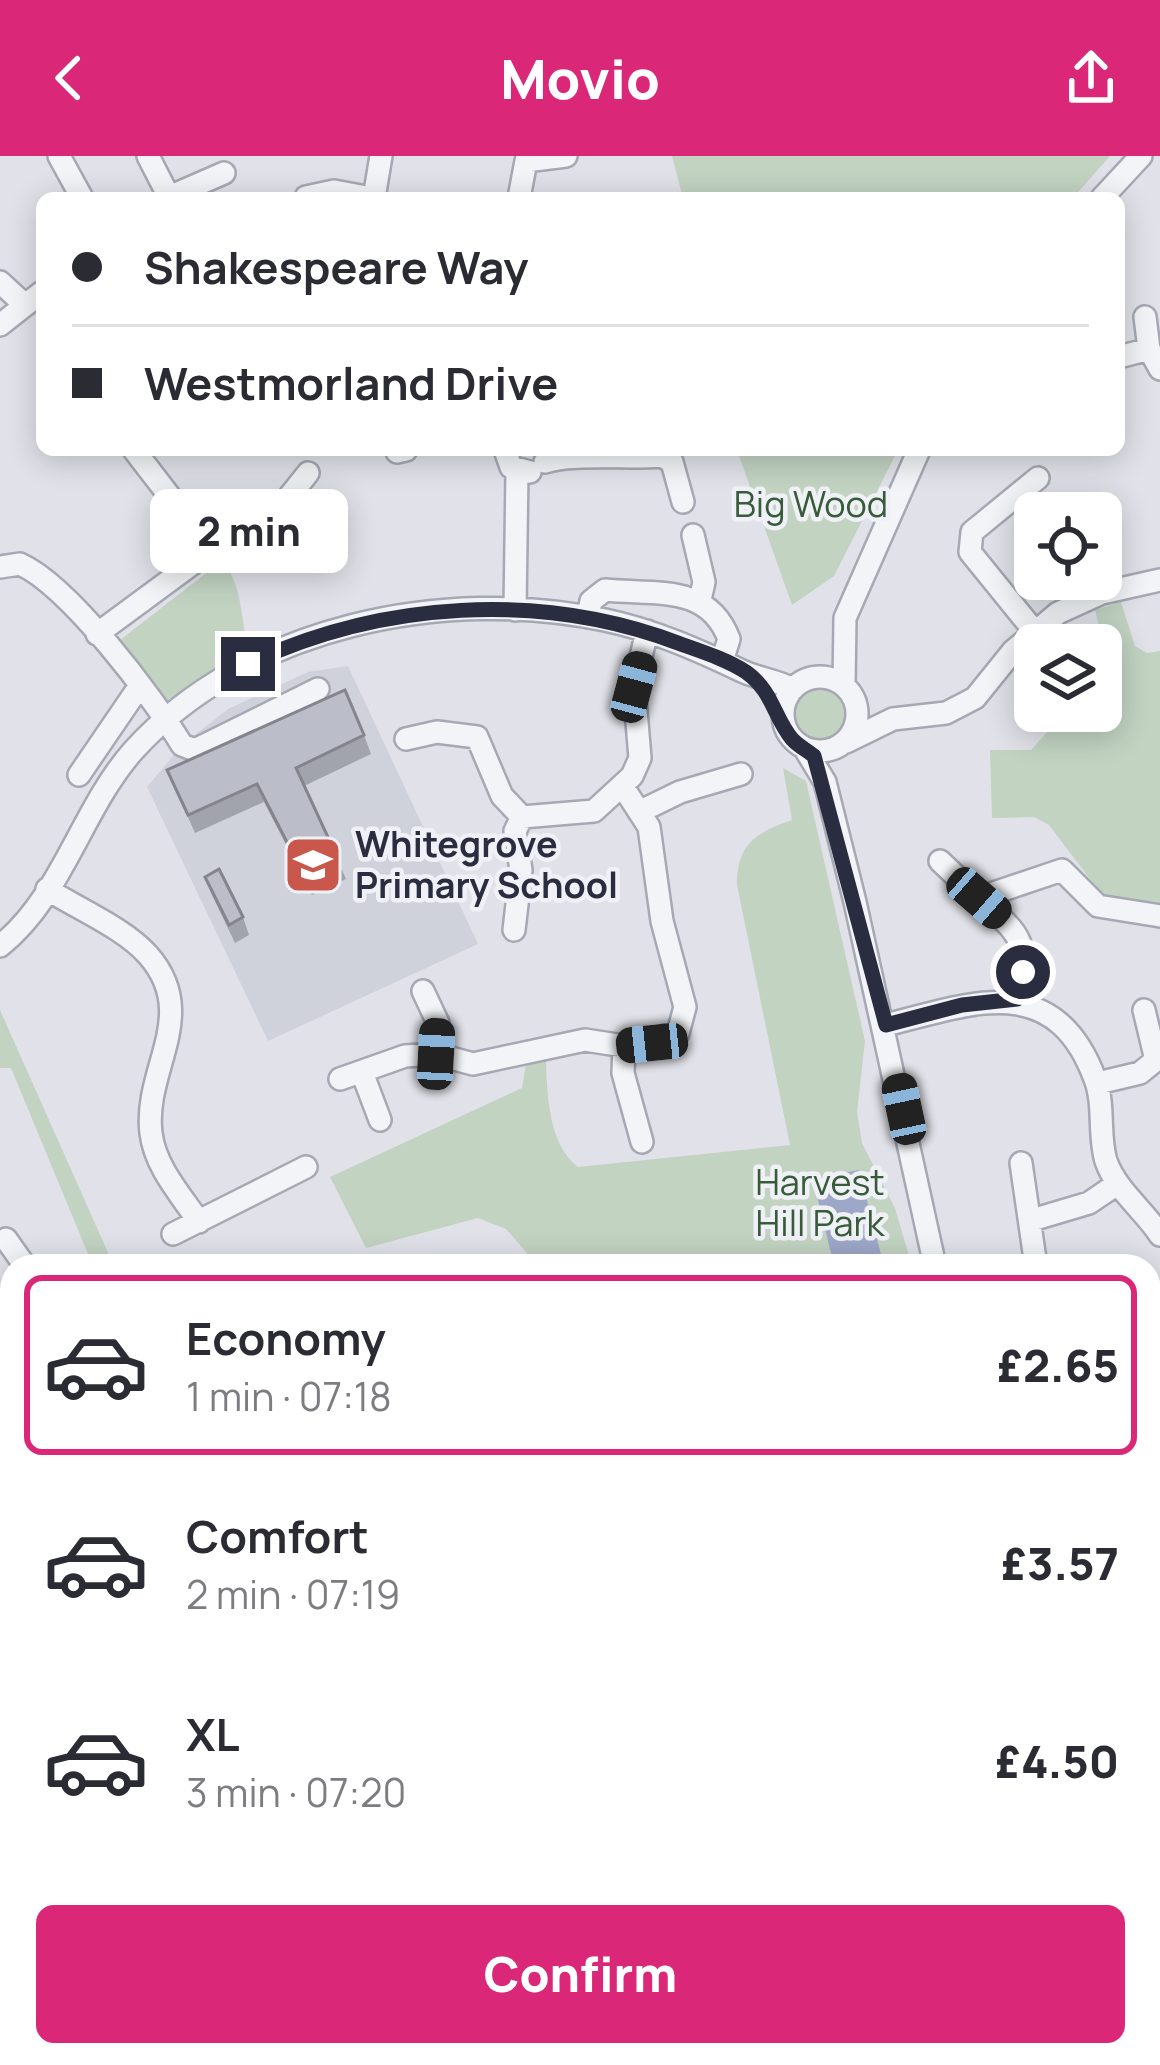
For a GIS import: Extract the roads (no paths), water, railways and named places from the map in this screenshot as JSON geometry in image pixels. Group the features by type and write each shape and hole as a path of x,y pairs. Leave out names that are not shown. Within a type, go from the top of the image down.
{"street":[{"path":"59,156 79,192"},
{"path":"148,156 166,192"},
{"path":"374,192 380,156"},
{"path":"519,192 521,165 566,156"},
{"path":"1108,192 1141,156"},
{"path":"180,192 224,173"},
{"path":"0,282 34,298 0,325"},
{"path":"1125,356 1155,359 1145,317"},
{"path":"139,456 211,550"},
{"path":"515,610 528,461 610,456"},
{"path":"662,456 672,462 683,502"},
{"path":"783,716 800,684 841,635 862,572 916,456"},
{"path":"97,634 211,550 280,508 308,473"},
{"path":"1028,624 970,552 972,532 1038,478"},
{"path":"280,508 302,521 307,553"},
{"path":"693,535 704,582 700,600"},
{"path":"0,567 20,564 30,568 97,634 182,745 195,750 318,689"},
{"path":"1045,624 1102,593 1160,580"},
{"path":"588,616 591,601 605,590 700,600 718,615 729,640 722,661"},
{"path":"0,946 28,920 116,773 164,719 219,679 306,641 395,618 515,610 588,616 647,632 747,673 800,684 826,677 892,719"},
{"path":"522,817 594,811 623,787 640,758 634,687 647,632"},
{"path":"829,800 842,745 856,723 841,635"},
{"path":"805,748 842,745 892,719 946,712 975,698 1014,655"},
{"path":"747,673 783,716 789,736 814,756 829,800 886,1025 932,1254"},
{"path":"79,775 140,688"},
{"path":"406,739 437,732 477,737 502,796 522,817"},
{"path":"639,812 680,792 742,774"},
{"path":"380,1120 351,1077 405,1056 436,1054 473,1064 585,1040 624,1046 678,1033 685,1007 662,921 649,826 623,787"},
{"path":"514,930 521,870 515,831 522,817"},
{"path":"940,862 1022,938 1017,999"},
{"path":"979,898 1062,870 1083,895 1113,912 1160,916"},
{"path":"47,889 145,951 159,970 170,995 173,1030 152,1100 151,1132 159,1163 199,1222"},
{"path":"423,992 438,1023 436,1054"},
{"path":"886,1025 962,1005 1017,999 1060,1022 1098,1083 1106,1160 1117,1184 1160,1235"},
{"path":"1098,1083 1140,1072 1156,1060 1144,1010"},
{"path":"624,1046 622,1073 642,1142"},
{"path":"1021,1163 1035,1254"},
{"path":"173,1234 306,1167"},
{"path":"1032,1220 1089,1203 1117,1184"},
{"path":"6,1239 17,1254"}],"water":[{"path":"859,1170 881,1254 831,1254 813,1179"}],"place":[{"name":"Whitegrove Primary School","path":"313,865"}],"park label":[{"name":"Big Wood","path":"811,504"},
{"name":"Harvest Hill Park","path":"820,1202"}]}
